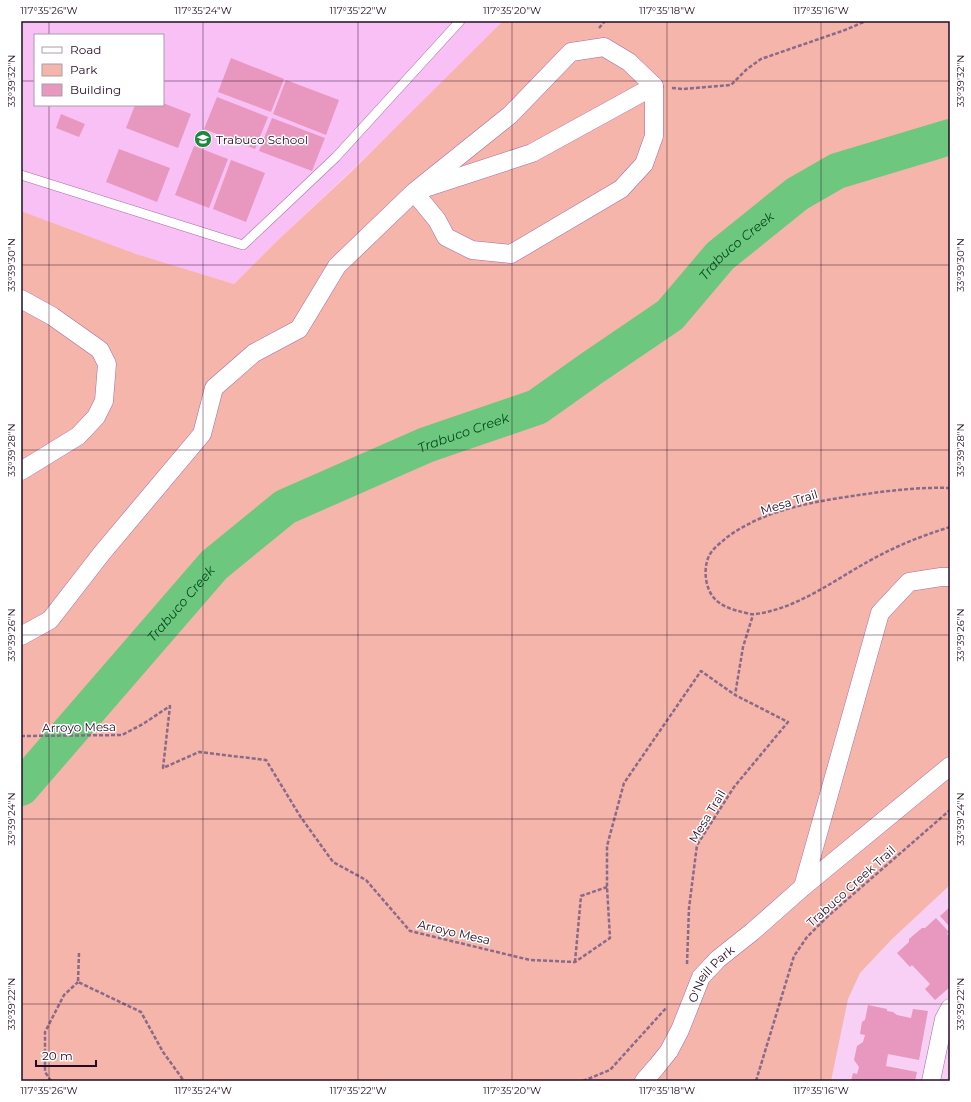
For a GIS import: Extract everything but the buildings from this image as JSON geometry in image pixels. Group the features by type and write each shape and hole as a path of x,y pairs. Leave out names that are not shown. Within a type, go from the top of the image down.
{"street":[{"path":"21,636 50,620 102,553 202,434 214,388 254,354 298,329 337,266 414,192 510,115 571,52 604,47 629,62 654,86 654,136 644,164 621,189 511,254 472,250 446,237 437,220 414,192"},
{"path":"414,192 532,153 654,86"},
{"path":"21,299 52,316 100,350 107,364 104,401 96,417 78,436 21,471"},
{"path":"803,887 880,613 909,582 950,577"},
{"name":"O'Neill Park","path":"644,1081 669,1051 680,1030 701,977 718,959 950,766"},
{"path":"931,1081 945,1039 944,1019 950,1008"}],"lane":[{"path":"21,175 243,245 336,157 460,21"}],"path":[{"path":"654,86 683,88 731,85 747,69 761,59 845,30 866,21"},
{"name":"Mesa Trail","path":"950,488 893,490 826,500 771,514 746,526 727,538 712,551 706,563 709,589 714,598 728,608 753,615 780,610 817,592 889,550 914,539 950,527"},
{"path":"575,962 610,938 607,887 607,846 624,783 701,671 735,695 743,647 753,615"},
{"name":"Mesa Trail","path":"687,970 689,908 697,845 734,787 788,722 735,695"},
{"name":"Arroyo Mesa","path":"21,736 122,735 143,724 170,706 163,768 199,752 266,760 300,816 333,862 366,880 410,931 530,960 575,962"},
{"name":"Trabuco Creek Trail","path":"756,1081 794,956 807,937 827,917 950,810"},
{"path":"575,962 581,896 607,887"},
{"path":"51,1081 45,1072 45,1032 64,995 78,982 79,953"},
{"path":"78,982 141,1012 163,1052 184,1081"},
{"path":"583,1081 610,1070 672,1002"}],"shaded area":[{"name":"Trabuco School","path":"25,21 508,21 277,241 234,284 136,254 21,211 21,26"}],"green space":[{"path":"503,21 950,21 950,885 892,939 860,973 848,999 831,1081 21,1081 21,211 136,254 234,284 277,241 351,172"}],"waterway":[{"name":"Trabuco Creek","path":"21,788 214,565 285,507 426,445 537,407 670,315 720,256 797,194 837,171 950,137"}],"place":[{"name":"Trabuco School","path":"203,139"}]}
